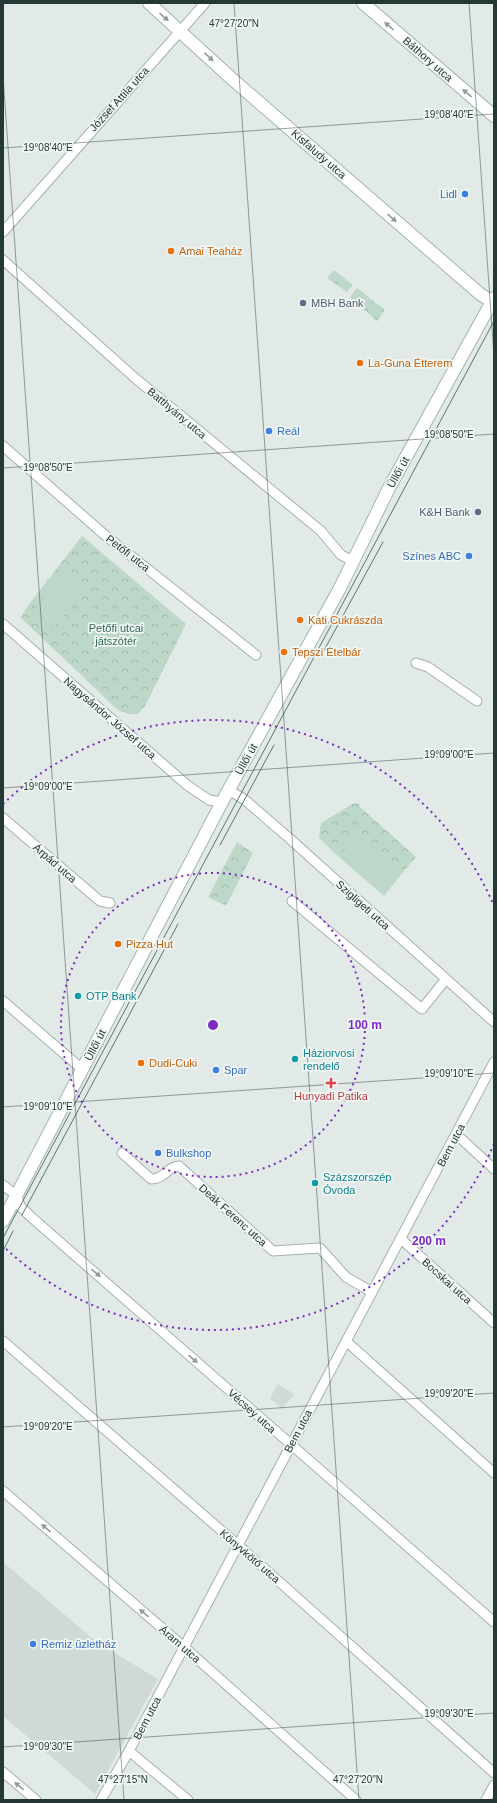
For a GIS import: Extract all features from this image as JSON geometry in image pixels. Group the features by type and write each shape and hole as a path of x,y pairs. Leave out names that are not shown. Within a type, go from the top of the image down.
{"main road":[{"name":"Kisfaludy utca","path":"148,3 279,120 480,294 493,301"},
{"name":"Báthory utca","path":"362,3 494,116"},
{"name":"Üllői út","path":"3,1222 222,802 354,561 390,486 493,301"}],"street":[{"name":"József Attila utca","path":"3,232 205,3"},
{"name":"Batthyány utca","path":"3,260 135,378 321,531 342,555 354,561"},
{"name":"Petőfi utca","path":"3,446 106,536 256,655"},
{"name":"Nagysándor József utca","path":"3,624 186,785 209,800 222,802"},
{"path":"416,663 428,667 477,701"},
{"name":"Szigligeti utca","path":"229,790 256,809 494,1022"},
{"name":"Árpád utca","path":"3,818 100,901 110,903"},
{"path":"292,900 422,1009 446,979"},
{"path":"3,1001 82,1069"},
{"name":"Bem utca","path":"101,1800 130,1750 290,1445 494,1062"},
{"path":"456,1135 494,1169"},
{"name":"Deák Ferenc utca","path":"122,1153 151,1180 158,1179 169,1169 179,1166 273,1251 320,1248 346,1277 372,1292"},
{"name":"Vécsey utca","path":"3,1185 16,1196 24,1211 494,1622"},
{"name":"Bocskai utca","path":"401,1239 494,1323"},
{"name":"Könyvkötő utca","path":"3,1341 238,1545 494,1773"},
{"path":"346,1341 494,1473"},
{"name":"Áram utca","path":"3,1491 184,1647 356,1800"},
{"path":"130,1750 188,1800"},
{"path":"3,1772 36,1800"},
{"path":"486,1800 494,1785"}],"shaded area":[{"path":"278,1384 294,1394 282,1409 270,1398"},
{"path":"3,1562 98,1643 158,1679 95,1794 3,1716"}],"green space":[{"path":"334,270 353,285 347,292 327,278"},
{"path":"357,288 385,310 377,321 350,297"},
{"name":"Petőfi utcai játszótér","path":"82,536 186,624 145,706 138,714 130,714 119,711 21,618 26,608"},
{"path":"64,574 84,592 54,627 34,609"},
{"path":"359,803 360,807 416,857 404,871 360,833 339,857 319,838 321,823 352,804"},
{"path":"360,833 404,871 384,896 339,857"},
{"path":"237,842 253,853 226,906 208,897"}],"tram line":[{"path":"3,1238 494,321"},
{"path":"321,656 383,542"},
{"path":"220,845 274,745"},
{"path":"22,1215 178,924"},
{"path":"3,1251 13,1231"}],"place":[{"name":"Lidl","path":"465,194"},
{"name":"Amai Teaház","path":"171,251"},
{"name":"MBH Bank","path":"303,303"},
{"name":"La-Guna Étterem","path":"360,363"},
{"name":"Reál","path":"269,431"},
{"name":"K&H Bank","path":"478,512"},
{"name":"Színes ABC","path":"469,556"},
{"name":"Kati Cukrászda","path":"300,620"},
{"name":"Tepszi Ételbár","path":"284,652"},
{"name":"Pizza Hut","path":"118,944"},
{"name":"OTP Bank","path":"78,996"},
{"name":"Háziorvosi rendelő","path":"295,1059"},
{"name":"Dudi-Cuki","path":"141,1063"},
{"name":"Spar","path":"216,1070"},
{"name":"Hunyadi Patika","path":"331,1083"},
{"name":"Bulkshop","path":"158,1153"},
{"name":"Százszorszép Óvoda","path":"315,1183"},
{"name":"Remiz üzletház","path":"33,1644"}]}
